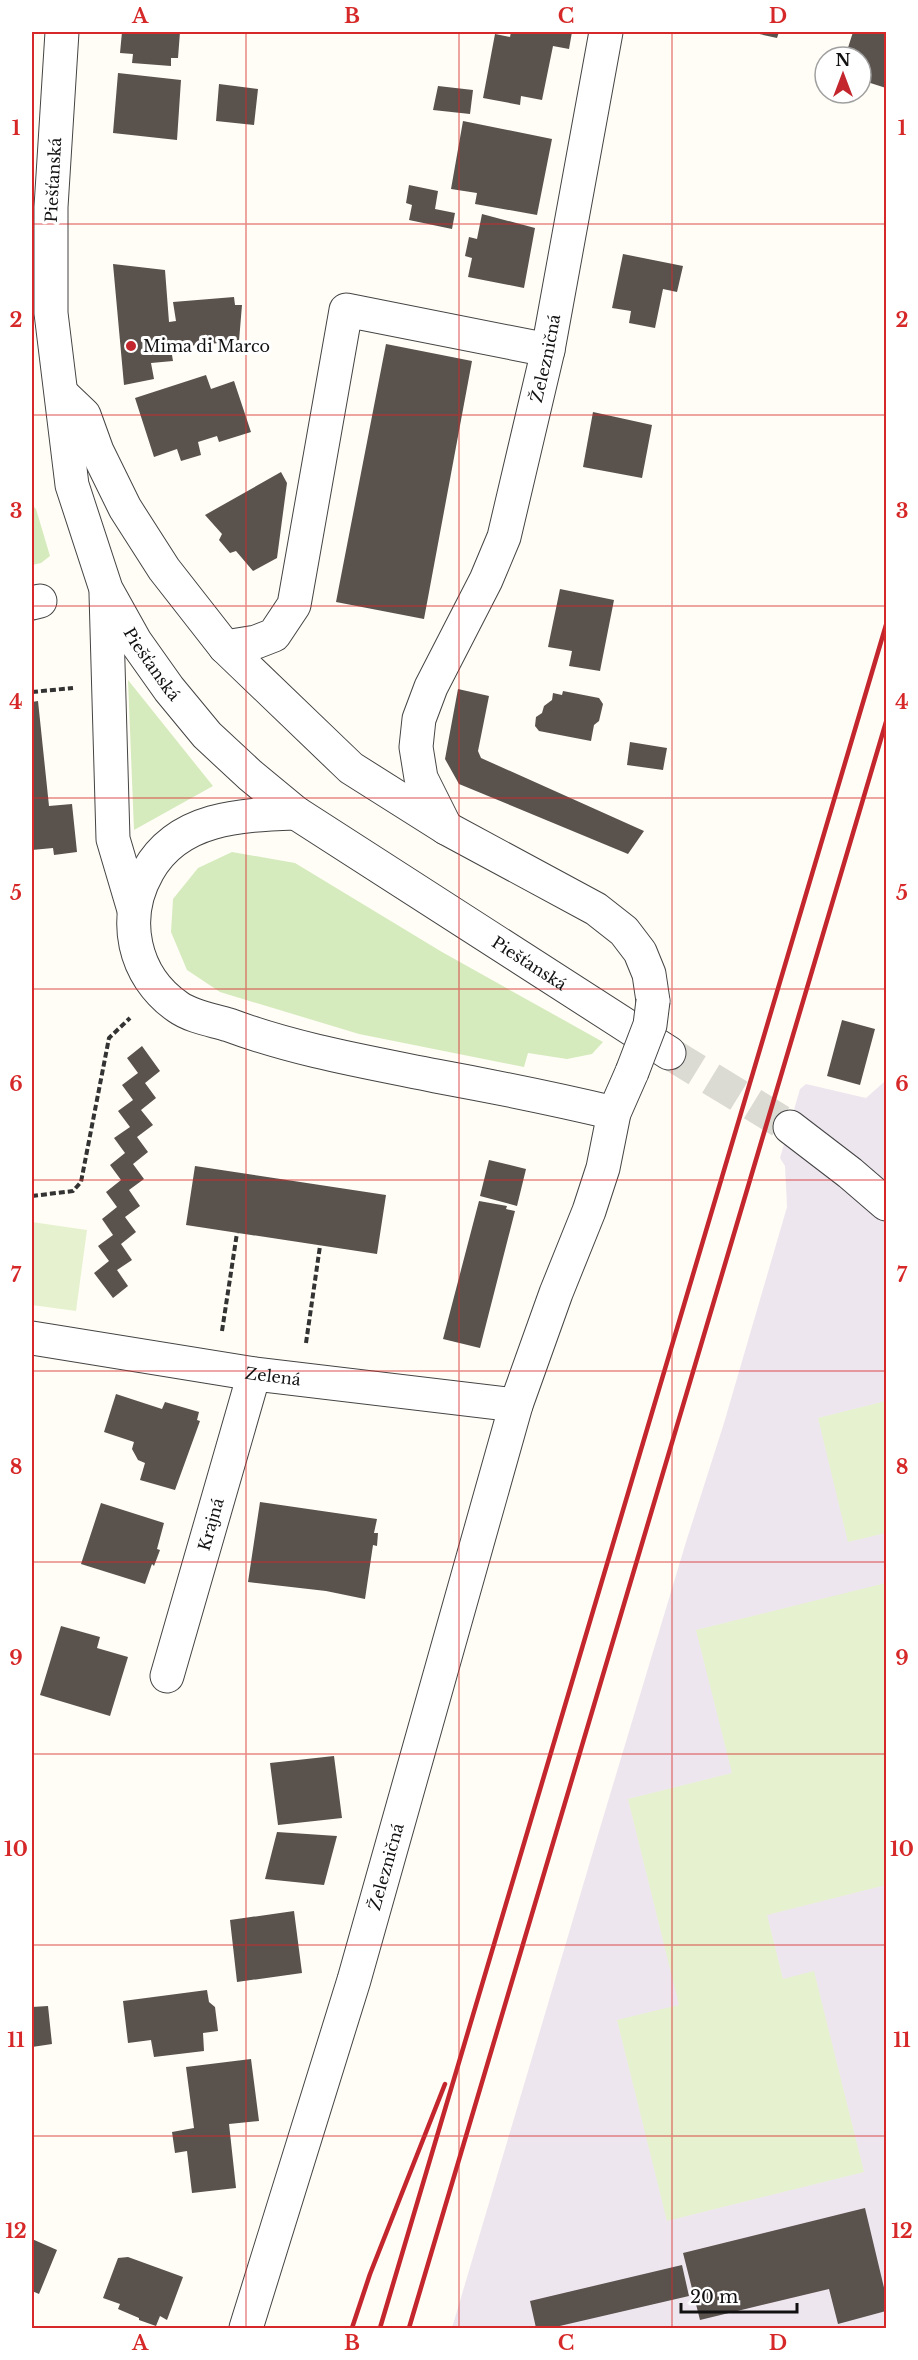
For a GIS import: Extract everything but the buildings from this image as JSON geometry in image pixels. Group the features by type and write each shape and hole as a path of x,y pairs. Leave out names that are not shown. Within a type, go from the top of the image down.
{"street":[{"name":"Piešťanská","path":"62,32 50,229 51,313 72,485 106,589 135,641 169,689 200,726 250,775 296,813 669,1053"},
{"name":"Železničná","path":"446,828 422,778 416,747 419,719 439,672 486,580 504,537 548,350 606,32"},
{"path":"225,647 256,642 274,635 294,605 346,309 548,350"},
{"name":"Železničná","path":"62,393 84,416 97,451 125,508 164,569 225,647 351,768 446,828 596,909 624,931 640,952 649,974 653,1002 650,1025 614,1113 603,1168 589,1212 556,1293 516,1405 354,1980 246,2328"},
{"path":"106,589 112,839 134,910"},
{"path":"296,813 258,814 199,826 170,843 153,863 141,884 134,910 134,938 140,963 157,989 180,1009 257,1036 348,1059 526,1093 614,1113"},
{"path":"790,1128 850,1173 886,1204"},
{"name":"Zelená","path":"32,1338 254,1374 516,1405"},
{"name":"Krajná","path":"167,1676 254,1374"}],"path":[{"path":"32,692 75,688"},
{"path":"32,1196 73,1191 81,1182 109,1038 130,1018"},
{"path":"216,1367 237,1233"},
{"path":"300,1379 320,1246"}],"shaded area":[{"path":"886,1074 886,2328 452,2328 787,1207 785,1166 780,1158 800,1089 806,1084 866,1098 884,1082"}],"green space":[{"path":"32,505 36,509 50,556 41,563 32,565"},
{"path":"128,680 213,786 134,830"},
{"path":"232,852 295,863 442,952 603,1042 592,1054 567,1059 528,1053 524,1067 359,1034 220,992 187,970 171,932 173,899 198,868"},
{"path":"32,1222 87,1230 76,1311 32,1305"},
{"path":"886,1401 886,1533 848,1542 818,1418"},
{"path":"886,1583 886,1885 767,1915 783,1979 814,1971 864,2172 667,2221 617,2020 679,2005 628,1799 732,1773 696,1630"}],"tunnel":[{"path":"669,1053 790,1127"}],"railway":[{"path":"380,2328 886,625"},
{"path":"409,2328 886,722"},
{"path":"352,2328 370,2274 445,2084"}],"place":[{"name":"Mima di Marco","path":"131,346"}]}
